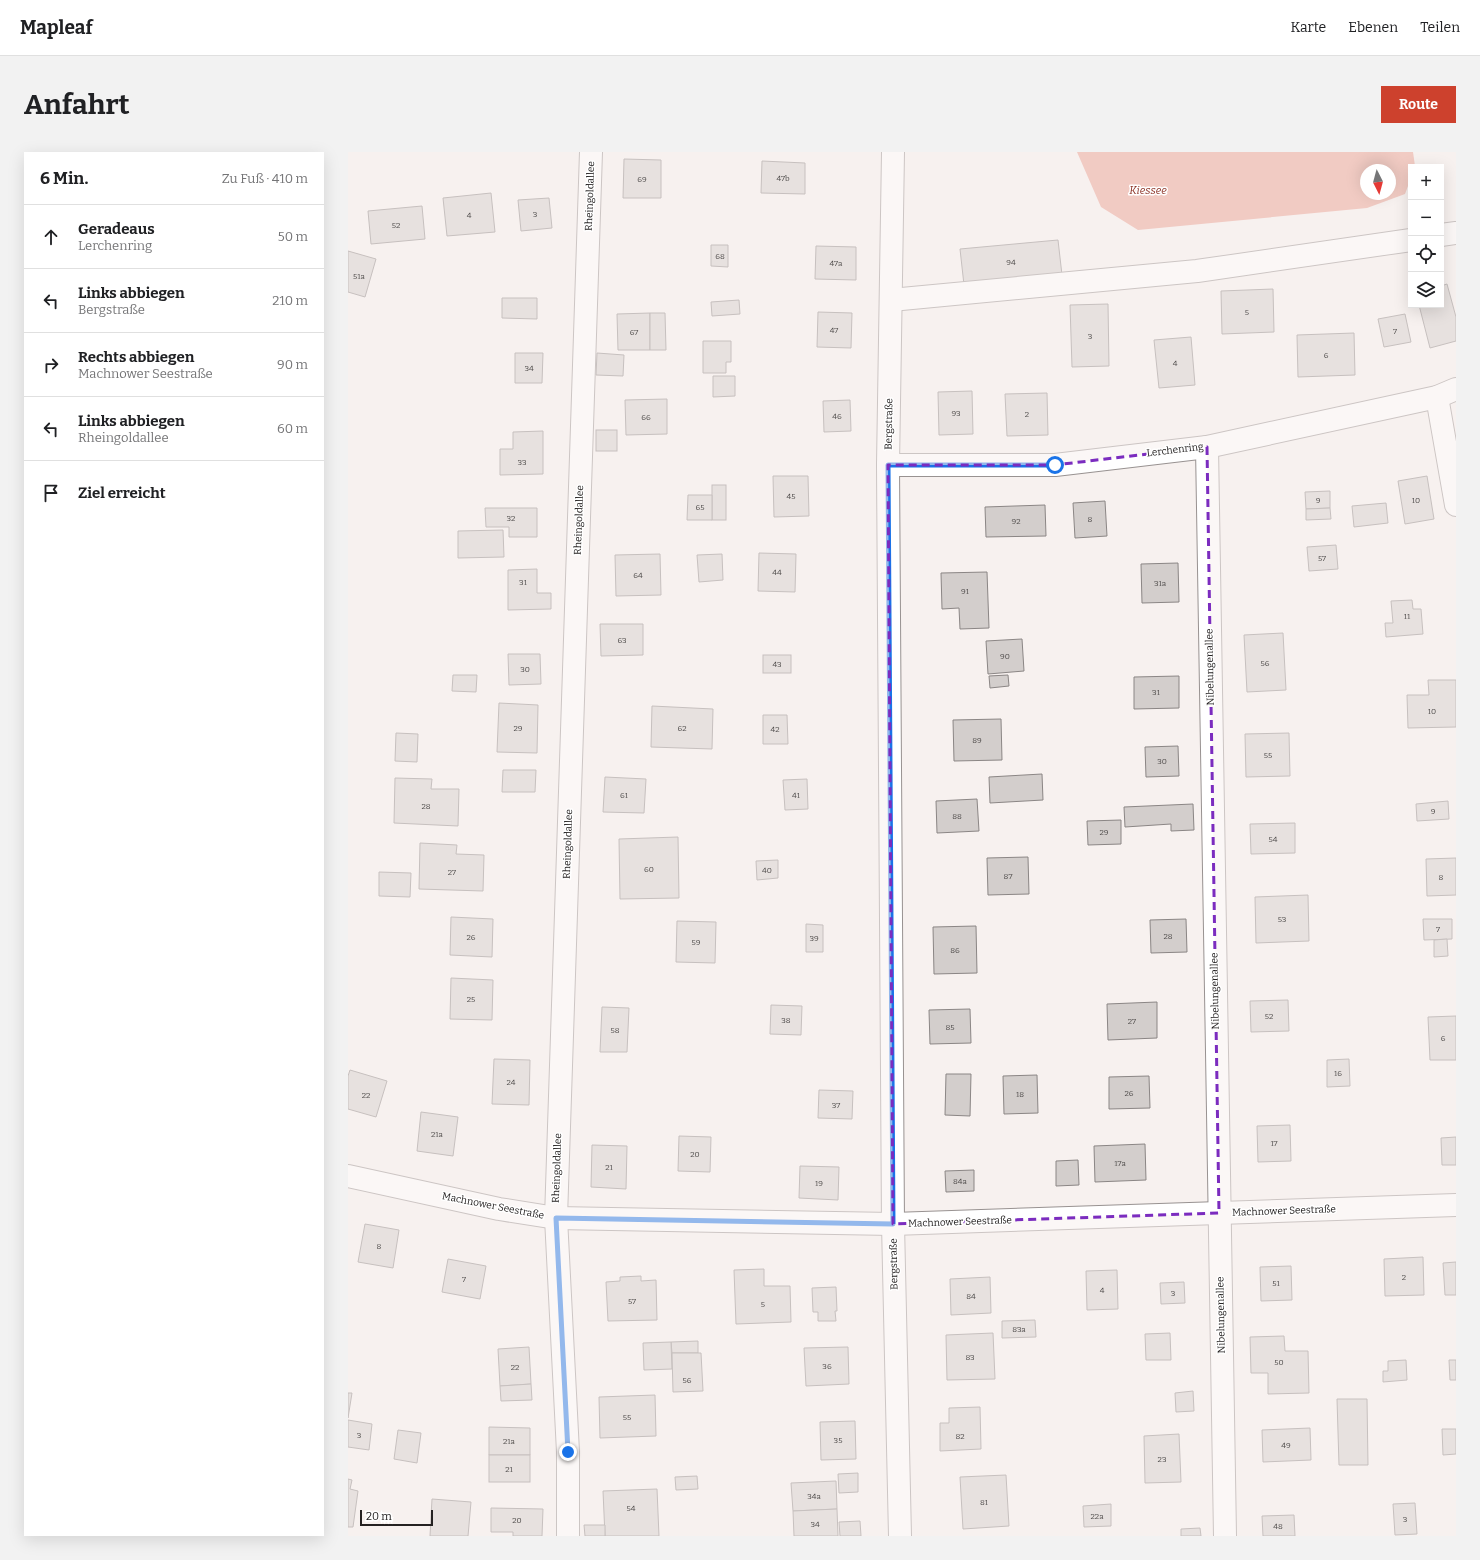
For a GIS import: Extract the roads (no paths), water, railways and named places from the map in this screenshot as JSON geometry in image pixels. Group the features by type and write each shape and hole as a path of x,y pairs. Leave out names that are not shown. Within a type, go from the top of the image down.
{"street":[{"name":"Rheingoldallee","path":"568,1536 568,1452 556,1218 591,152"},
{"name":"Bergstraße","path":"893,152 888,465 893,1224 900,1536"},
{"path":"1444,235 1456,233"},
{"path":"891,300 1197,270 1408,240"},
{"path":"1446,393 1456,505"},
{"name":"Lerchenring","path":"888,465 1055,465 1207,447 1446,393"},
{"name":"Nibelungenallee","path":"1207,447 1219,1213 1226,1536"},
{"name":"Machnower Seestraße","path":"348,1176 499,1209 556,1218 893,1224 1456,1204"}],"water":[{"name":"Kiessee","path":"1077,152 1413,152 1415,164 1408,164 1408,186 1405,194 1396,197 1396,164 1360,164 1360,200 1389,200 1367,208 1138,230 1101,207"}]}
